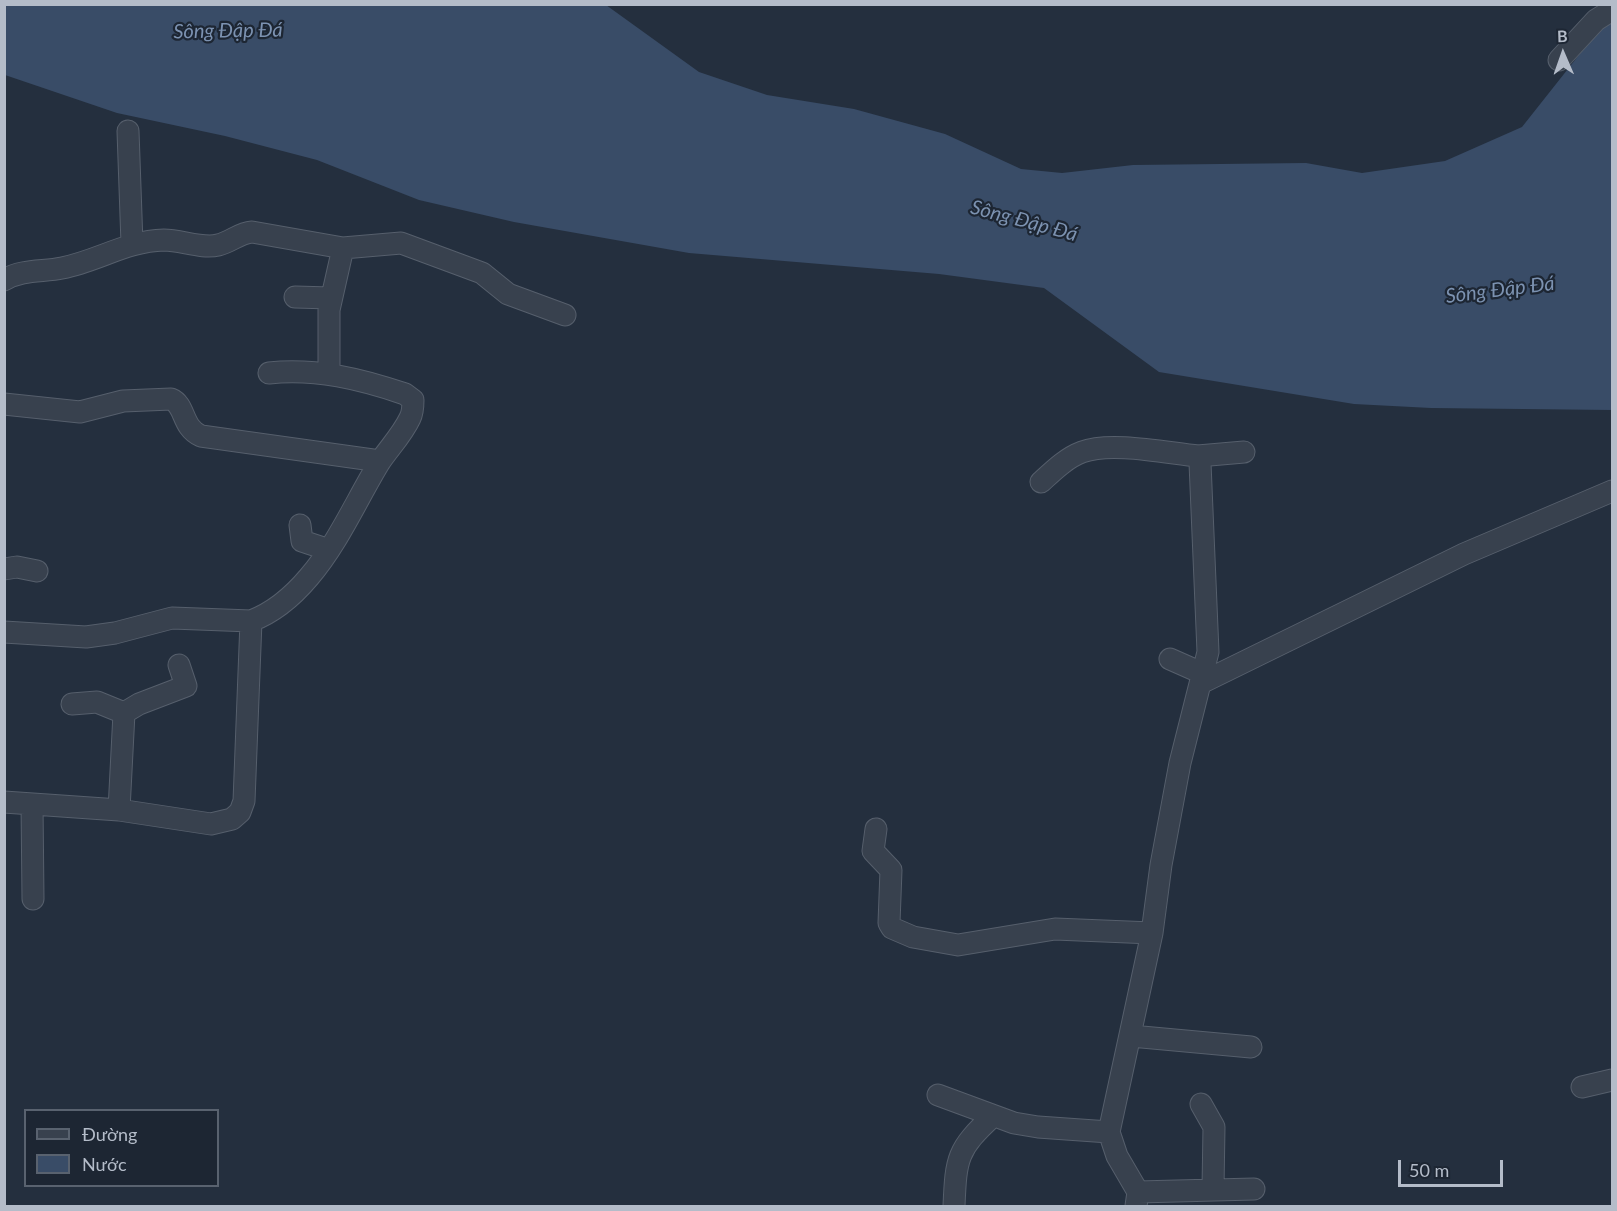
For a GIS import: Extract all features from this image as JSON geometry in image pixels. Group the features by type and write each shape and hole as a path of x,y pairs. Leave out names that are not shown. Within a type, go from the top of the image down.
{"street":[{"path":"1559,60 1596,20 1612,10"},
{"path":"128,131 132,244"},
{"path":"4,280 20,273 79,264 132,244 164,240 219,245 238,235 252,232 343,249 393,243 416,247 482,273 508,294 565,315"},
{"path":"329,373 328,322 331,298 343,249"},
{"path":"295,297 331,298"},
{"path":"4,632 86,637 115,633 172,618 251,621 283,603 308,578 329,550 380,461 411,416 413,400 393,390 329,373 306,370 269,373"},
{"path":"4,404 80,412 123,401 171,399 177,402 189,428 201,436 380,461"},
{"path":"1041,482 1075,455 1091,450 1147,451 1198,456 1244,452"},
{"path":"1198,456 1209,630 1203,678 1180,763 1161,865 1152,933 1109,1132 1137,1199 1213,1188 1254,1189"},
{"path":"1203,678 1464,555 1612,491"},
{"path":"300,525 302,541 329,550"},
{"path":"4,569 17,567 37,571"},
{"path":"4,802 119,810 211,824 232,819 240,812 244,801 251,621"},
{"path":"1170,659 1203,678"},
{"path":"124,713 139,704 186,686 179,666"},
{"path":"72,704 97,702 124,713"},
{"path":"119,810 124,713"},
{"path":"32,804 33,899"},
{"path":"876,829 873,851 891,870 889,923 892,928 912,937 958,945 1055,929 1152,933"},
{"path":"1131,1036 1251,1047"},
{"path":"1582,1087 1612,1080"},
{"path":"938,1095 993,1116 1038,1127 1109,1132"},
{"path":"1201,1104 1214,1127 1213,1188"},
{"path":"954,1206 958,1159 970,1137 993,1116"}],"water":[{"name":"Sông Đập Đá","path":"4,5 606,5 699,72 767,95 854,109 945,134 1021,169 1062,173 1133,165 1306,163 1362,173 1445,161 1522,127 1594,36 1612,20 1612,410 1431,408 1354,404 1159,372 1044,288 939,274 689,253 514,222 419,200 317,160 225,136 117,113 5,75"}]}
